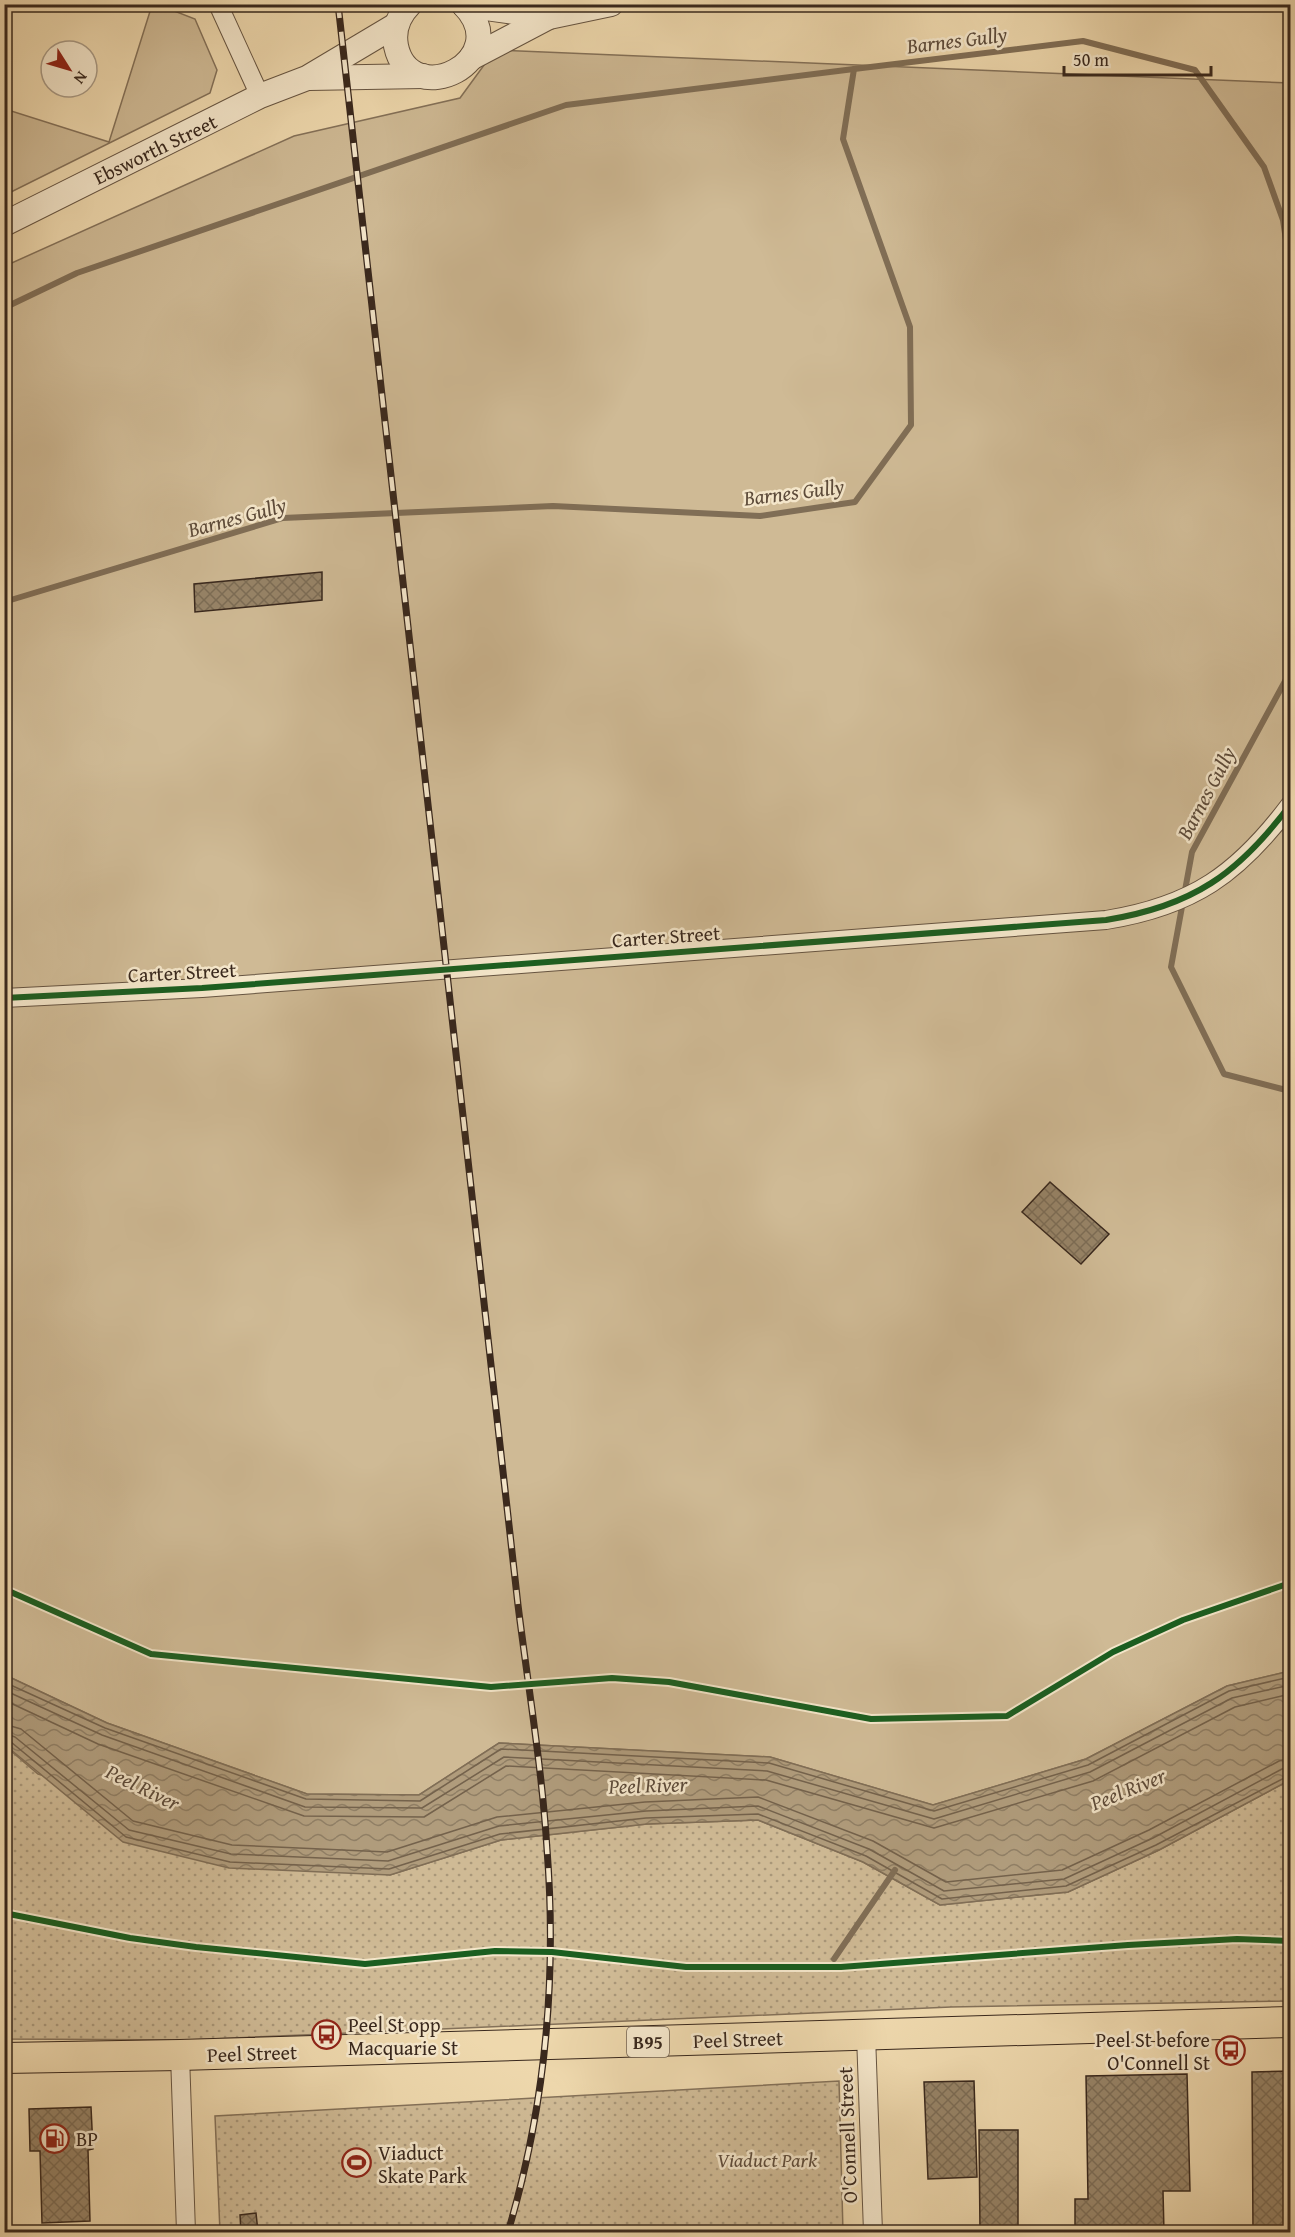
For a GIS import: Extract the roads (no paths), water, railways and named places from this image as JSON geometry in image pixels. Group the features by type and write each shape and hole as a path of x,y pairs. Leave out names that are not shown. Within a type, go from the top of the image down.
{"main road":[{"name":"Peel Street","path":"4,2058 180,2055 1290,2022"}],"street":[{"path":"218,4 260,96"},
{"path":"471,58 549,17 611,4"},
{"path":"464,5 549,17"},
{"path":"464,5 472,14 478,36 471,58"},
{"path":"403,11 397,50 403,61 423,76"},
{"name":"Ebsworth Street","path":"4,224 260,96 307,78 403,11"},
{"name":"Ebsworth Street","path":"307,78 367,79 423,76 436,78 450,76 462,69 471,58"},
{"name":"Carter Street","path":"4,998 202,988 1106,920 1168,906 1193,894 1247,855 1290,805"},
{"name":"O'Connell Street","path":"866,2035 873,2232"},
{"path":"180,2055 186,2232"}],"water":[{"name":"Peel River","path":"1290,1671 1290,1780 1159,1850 1068,1892 940,1905 863,1862 758,1820 647,1824 501,1840 390,1875 229,1868 123,1842 5,1745 5,1675 107,1723 307,1794 419,1795 499,1743 770,1757 933,1805 1086,1759 1227,1686"}],"waterway":[{"name":"Barnes Gully","path":"4,602 283,518 553,506 760,516 855,502 911,425 910,327 843,139 854,69 1083,41 1195,70 1264,167 1283,220 1290,266"},
{"path":"4,308 77,273 566,105 854,69"},
{"name":"Barnes Gully","path":"1290,672 1192,852 1171,967 1224,1074 1290,1091"},
{"path":"834,1959 895,1870"}],"railway":[{"path":"338,4 518,1605 545,1819 550,1898 549,1995 545,2043 531,2138 508,2232"}],"place":[{"name":"Peel St opp Macquarie St","path":"327,2035"},
{"name":"Peel St before O'Connell St","path":"1231,2051"},
{"name":"BP","path":"55,2138"},
{"name":"Viaduct Skate Park","path":"357,2163"}],"park label":[{"name":"Viaduct Park","path":"767,2159"}]}
